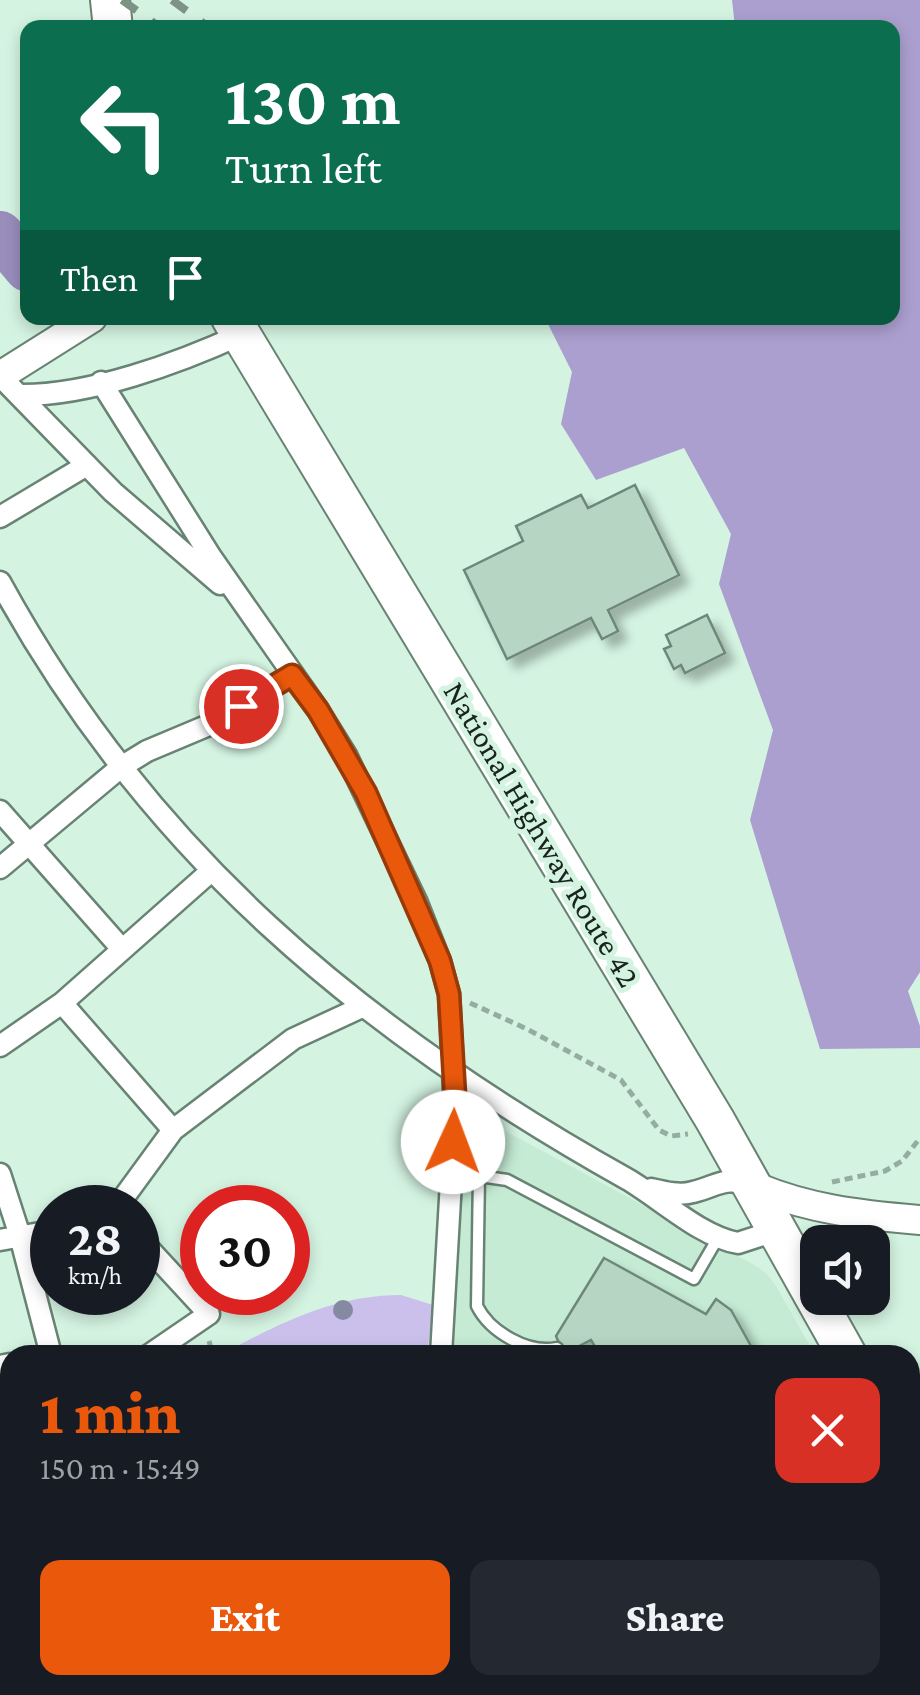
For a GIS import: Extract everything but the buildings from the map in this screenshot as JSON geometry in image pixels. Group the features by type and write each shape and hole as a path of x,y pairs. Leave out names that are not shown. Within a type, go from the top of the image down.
{"highway":[{"name":"National Highway Route 42","path":"237,326 772,1214 842,1345"},
{"path":"772,1214 800,1243"},
{"path":"772,1214 779,1272 823,1345"},
{"path":"845,1315 864,1345"}],"street":[{"path":"6,382 83,325"},
{"path":"6,382 35,395 101,382 200,353 237,326"},
{"path":"6,382 113,492 247,611"},
{"path":"101,382 247,611 318,710 366,793 428,928 449,994 456,1112 441,1345"},
{"path":"0,517 87,465"},
{"path":"0,582 65,692 121,767 210,872 362,1007 453,1072 560,1143 738,1244 772,1214 843,1213 920,1220"},
{"path":"0,868 121,767 147,751 216,722 292,675"},
{"path":"0,811 121,948"},
{"path":"0,1046 62,1003 210,872"},
{"path":"62,1003 173,1130"},
{"path":"133,1185 173,1130 294,1039 362,1007"},
{"path":"0,1174 10,1238 47,1345"},
{"path":"631,1182 680,1194 731,1179 772,1214"},
{"path":"160,1262 209,1314 164,1345"}],"lane":[{"path":"450,1172 507,1180 694,1279 719,1236"},
{"path":"480,1174 477,1306 483,1318 526,1345"}],"path":[{"path":"449,994 527,1029 621,1080 651,1122 671,1136 682,1136 714,1120"},
{"path":"772,1214 833,1182 886,1171 902,1160 920,1138"}],"shaded area":[{"path":"732,0 920,0 920,972 908,991 920,1026 920,1048 820,1049 750,820 773,730 719,584 731,534 684,448 596,480 561,424 572,372 548,325 900,325 900,20 734,20"},
{"path":"455,1112 479,1117 756,1266 776,1286 809,1345 442,1345"},
{"path":"401,1295 433,1305 428,1345 240,1345 302,1315 353,1300"}],"waterway":[{"path":"0,235 20,259"}],"railway":[{"path":"122,0 150,20"},
{"path":"172,0 199,20"}],"route":[{"path":"241,706 292,675 318,710 366,793 428,928 446,980 456,1112 453,1142"}]}
